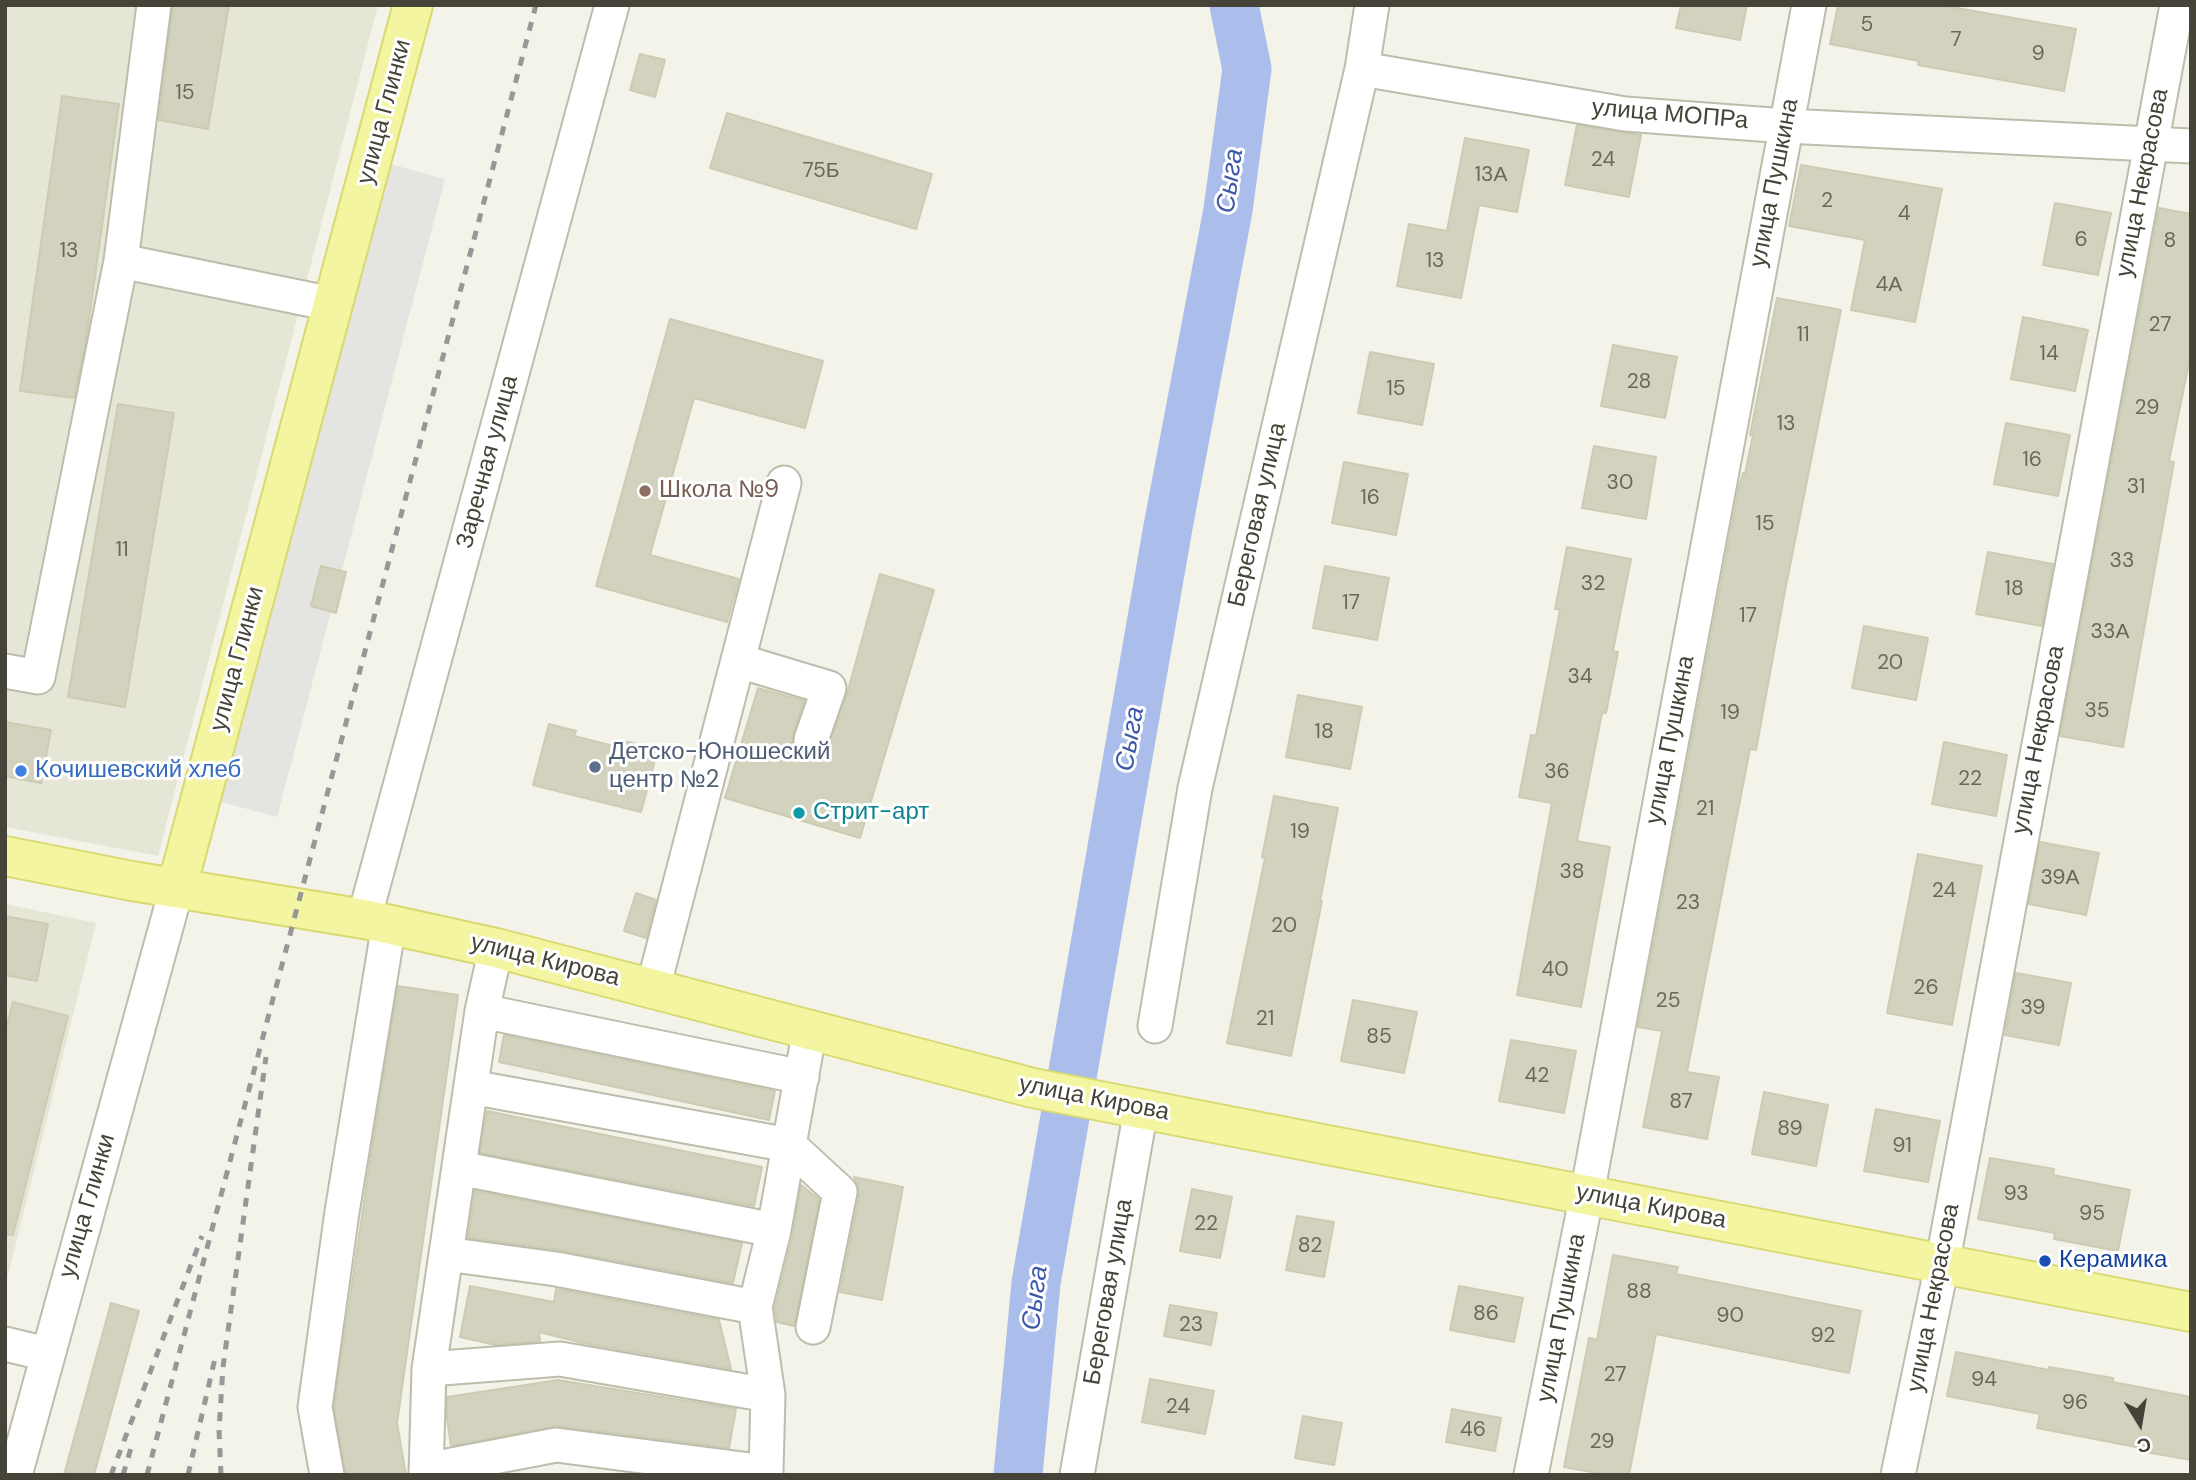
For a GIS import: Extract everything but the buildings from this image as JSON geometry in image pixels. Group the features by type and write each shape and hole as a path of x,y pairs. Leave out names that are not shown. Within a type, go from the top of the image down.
{"main road":[{"name":"улица Глинки","path":"177,887 414,5"},
{"name":"улица Кирова","path":"5,856 132,881 377,921 496,948 1033,1088 2191,1312"}],"street":[{"path":"5,671 38,677 121,261 154,5"},
{"name":"Заречная улица","path":"327,1475 315,1406 342,1212 377,921 612,5"},
{"name":"Береговая улица","path":"1155,1026 1195,788 1362,69 1372,5"},
{"name":"улица Пушкина","path":"1531,1475 1587,1194 1809,5"},
{"name":"улица Некрасова","path":"1898,1475 1942,1265 2177,5"},
{"name":"улица МОПРа","path":"1362,69 1625,114 1786,126 2191,146"},
{"path":"121,261 332,304"},
{"path":"653,988 784,483"},
{"path":"738,661 829,688 810,740"},
{"name":"улица Глинки","path":"15,1475 177,887"},
{"path":"496,948 482,1011 429,1369 426,1473 556,1446 766,1473 768,1395 755,1307 774,1230 810,1029"},
{"path":"482,1011 802,1077"},
{"path":"471,1087 789,1145 840,1192 813,1328"},
{"name":"Береговая улица","path":"1077,1475 1141,1109"},
{"path":"459,1168 774,1230"},
{"path":"446,1254 556,1269 755,1307"},
{"path":"5,1344 47,1354"},
{"path":"429,1369 561,1359 768,1395"}],"shaded area":[{"path":"5,5 378,5 158,856 5,827"},
{"path":"386,163 445,179 277,817 218,801"},
{"path":"5,904 96,923 5,1287"}],"waterway":[{"name":"Сыга","path":"1018,1475 1036,1283 1168,527 1228,210 1247,69 1234,5"}],"railway":[{"path":"147,1475 536,5"},
{"path":"221,1475 219,1430 223,1367 266,1057"},
{"path":"111,1475 202,1236"},
{"path":"188,1475 216,1354"},
{"path":"123,1475 131,1448"}],"place":[{"name":"Школа №9","path":"645,491"},
{"name":"Детско-Юношеский центр №2","path":"595,767"},
{"name":"Кочишевский хлеб","path":"21,771"},
{"name":"Стрит-арт","path":"799,813"},
{"name":"Керамика","path":"2045,1261"}]}
